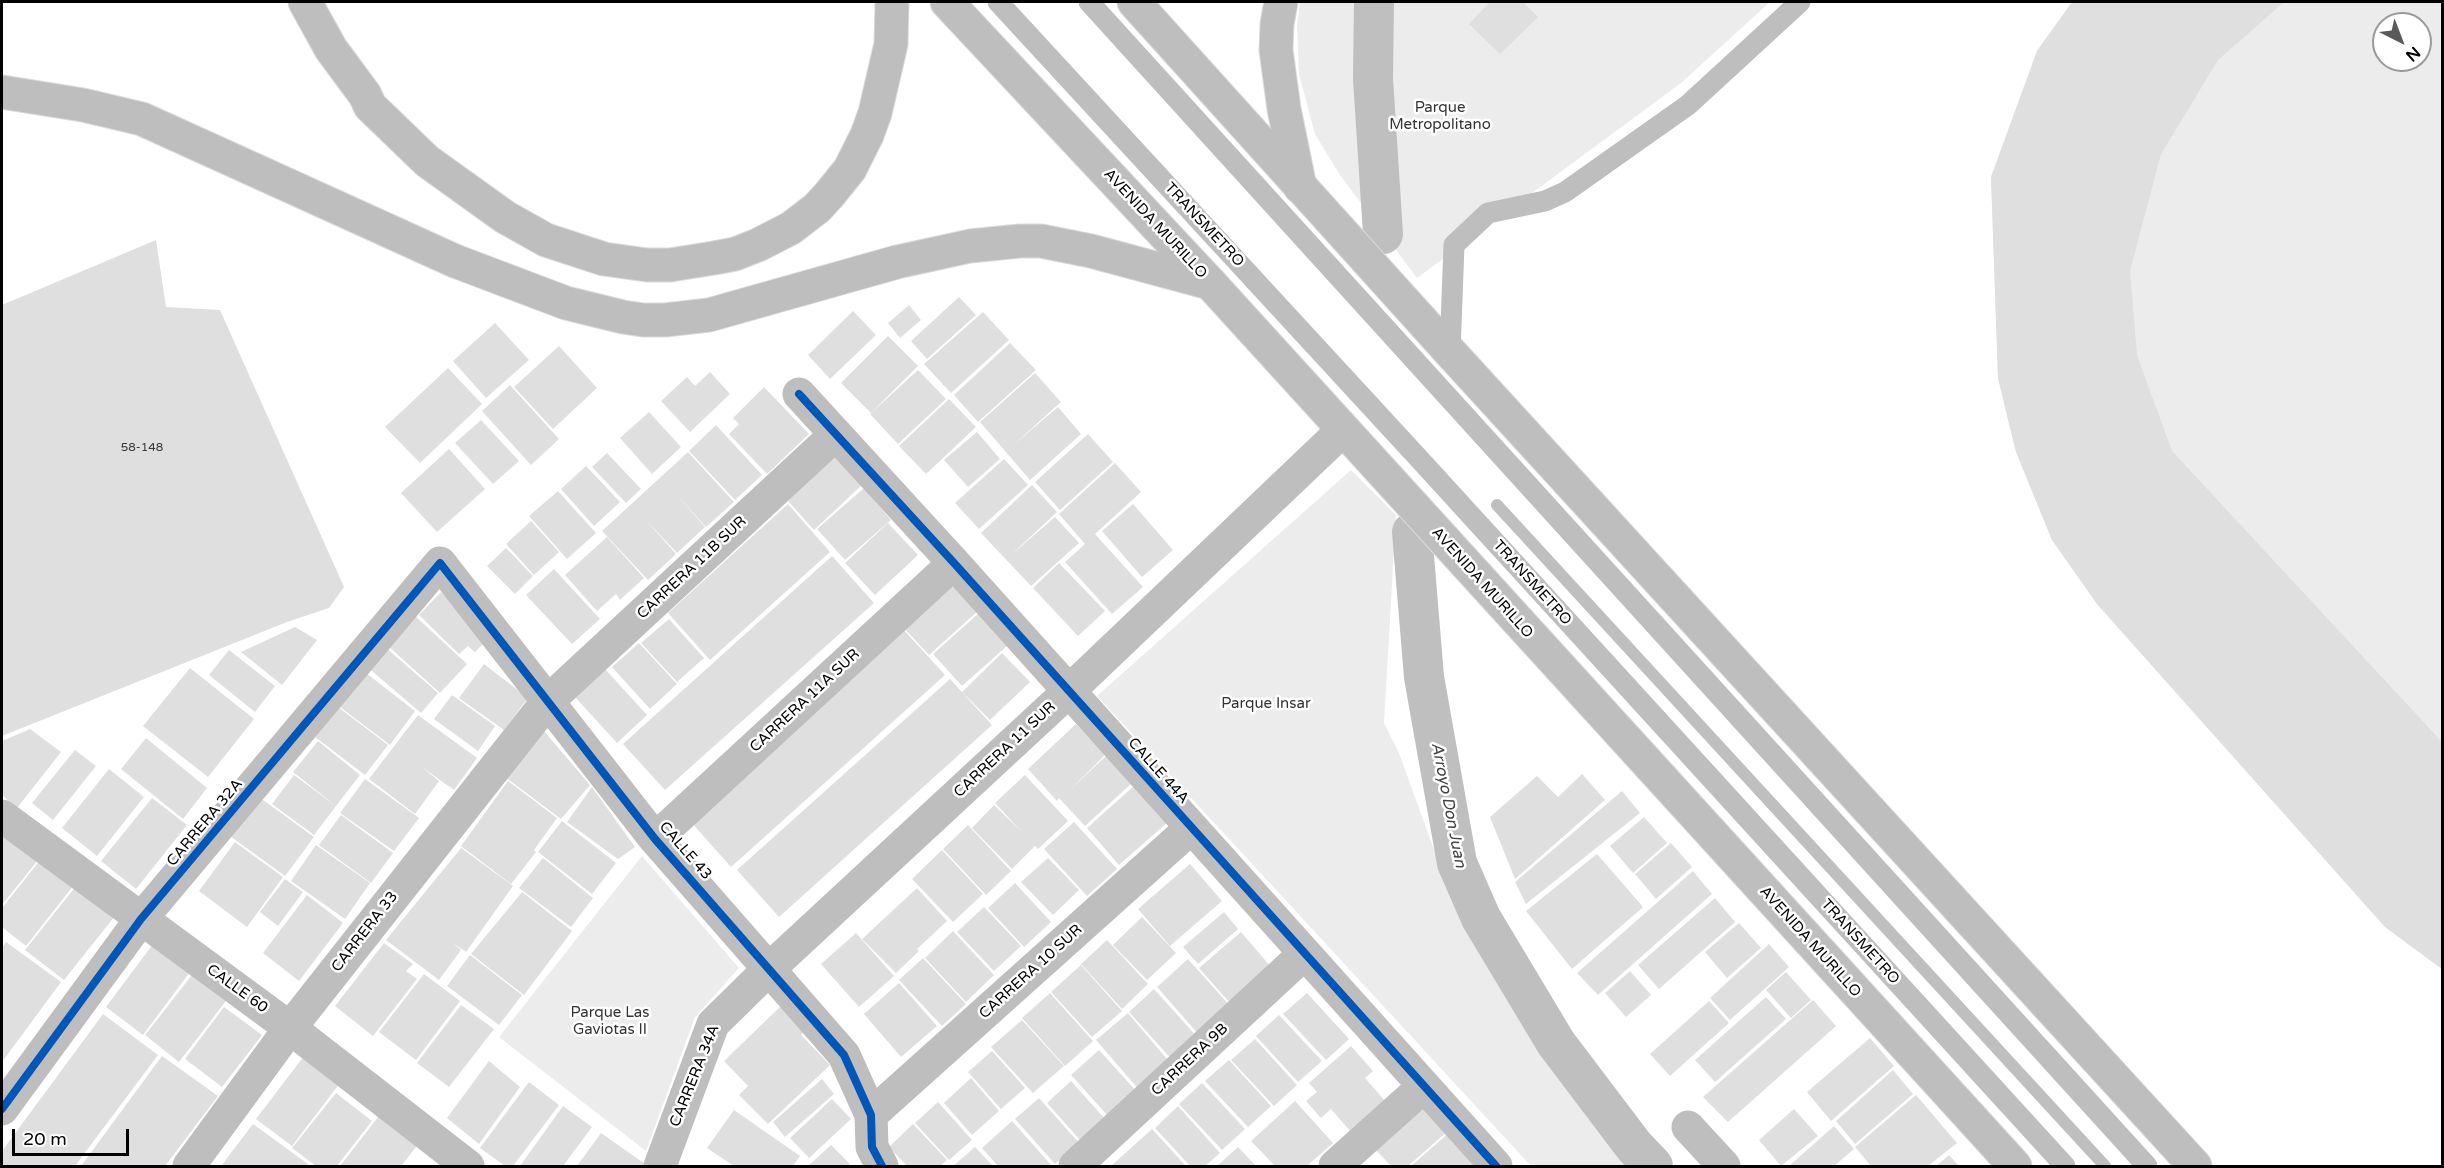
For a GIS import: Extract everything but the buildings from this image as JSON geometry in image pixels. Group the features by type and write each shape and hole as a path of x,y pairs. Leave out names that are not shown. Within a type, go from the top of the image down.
{"main road":[{"path":"304,2 331,49 365,95 370,106 427,161 464,189 523,228 562,246 604,259 659,265 714,258 758,245 791,228 829,195 850,169 875,113 891,44 892,2"},
{"name":"AVENIDA MURILLO","path":"947,2 1210,283 2015,1167"},
{"path":"1134,2 1450,352 2195,1167"},
{"path":"1281,2 1276,50 1284,108 1300,187"},
{"path":"2,92 83,105 142,119 454,261 577,307 623,318 643,321 709,315 897,262 970,246 1020,241 1041,241 1091,251 1210,283"},
{"name":"CALLE 44A","path":"799,394 954,563 1496,1167"},
{"name":"CARRERA 11 SUR","path":"769,969 1069,691 1343,430"},
{"name":"CARRERA 11B SUR","path":"547,702 836,434"},
{"name":"CALLE 43","path":"440,563 656,839 844,1055 871,1115 872,1147 882,1167"},
{"name":"CARRERA 32A","path":"2,1109 141,919 440,563"},
{"name":"CARRERA 11A SUR","path":"656,839 954,563"},
{"name":"CARRERA 33","path":"189,1167 290,1028 547,702"},
{"name":"CALLE 60","path":"2,816 290,1028 446,1160"},
{"name":"CARRERA 10 SUR","path":"871,1115 1191,828"},
{"name":"CARRERA 9B","path":"1075,1167 1304,954"},
{"name":"CARRERA 34A","path":"660,1167 713,1024 769,969"},
{"path":"1335,1167 1423,1087"},
{"path":"1688,1127 1724,1167"}],"lane":[{"name":"TRANSMETRO","path":"998,2 1423,463 2065,1167"},
{"path":"1089,2 2147,1167"},
{"path":"1450,352 1454,245 1488,213 1545,201 1565,192 1688,105 1800,2"}],"green space":[{"name":"Parque Metropolitano","path":"1300,2 1770,2 1681,83 1417,278 1340,175 1315,134 1299,74 1297,25"},
{"path":"2072,2 2442,2 2442,969 2385,927 2097,604 2052,540 2016,452 1998,378 1991,177 2037,51"},
{"name":"Parque Insar","path":"1351,470 1396,515 1384,723 1399,753 1441,869 1474,938 1542,1054 1627,1166 1531,1166 1097,696"},
{"name":"Parque Las Gaviotas II","path":"642,856 739,968 695,1017 646,1151 499,1037"}],"waterway":[{"name":"Arroyo Don Juan","path":"1374,2 1373,79 1383,234"},
{"path":"1497,505 2105,1166"},
{"name":"Arroyo Don Juan","path":"1412,532 1424,677 1457,863 1481,918 1556,1043 1634,1146 1653,1166"}],"cycle path":[{"path":"799,394 1496,1166"},
{"path":"2,1109 141,919 440,563 655,839 844,1055 871,1115 872,1147 882,1166"}]}
